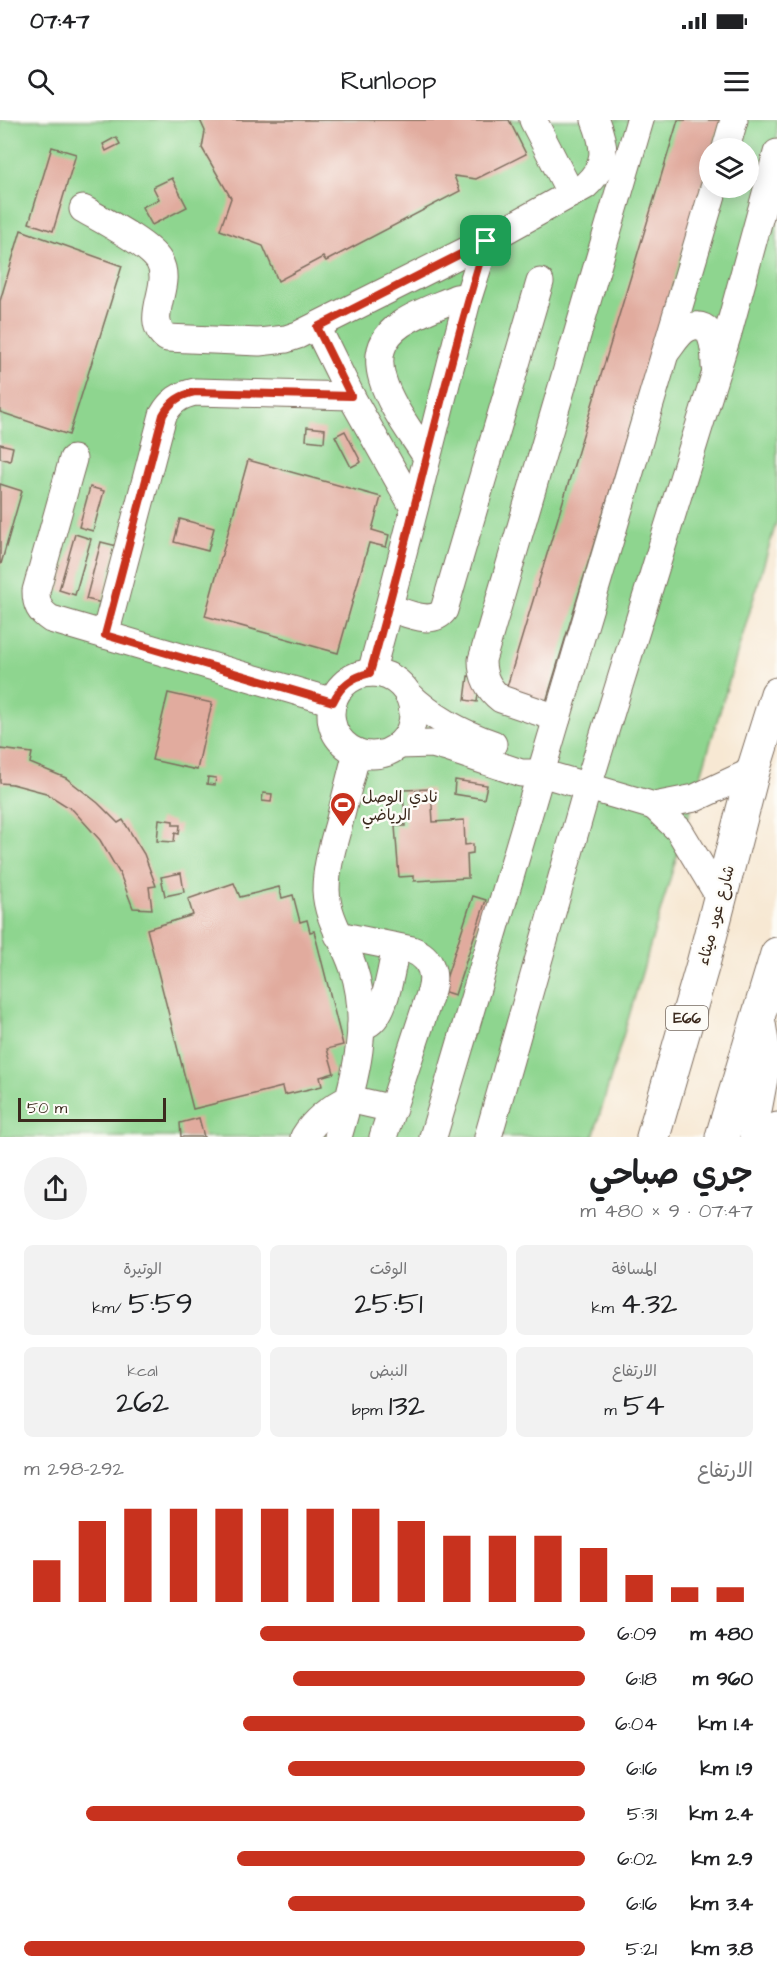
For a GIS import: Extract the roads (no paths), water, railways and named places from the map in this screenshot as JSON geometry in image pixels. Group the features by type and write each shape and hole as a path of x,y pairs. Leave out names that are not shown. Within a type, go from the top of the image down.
{"highway":[{"name":"شارع عود ميثاء","path":"653,1137 753,771 777,694"},
{"path":"722,1137 777,954"}],"street":[{"path":"533,120 571,194"},
{"path":"83,209 146,248 158,259 164,275 156,327 167,338 272,341 292,337 317,327 486,241 585,186 594,178 603,160 603,140 595,120"},
{"path":"557,718 501,699 488,686 482,669 482,660 640,120"},
{"path":"729,138 734,120"},
{"path":"488,1137 588,786 728,333 777,153"},
{"path":"433,1137 711,198"},
{"path":"370,673 389,608 467,301 486,241"},
{"path":"389,608 429,619 438,617 444,610 540,282"},
{"path":"426,456 386,391 380,372 381,351 393,330 403,322 456,298 462,297 467,301"},
{"path":"317,327 351,396 414,508"},
{"path":"665,353 687,328 705,329 712,336 715,345 716,372"},
{"path":"105,635 163,415 168,406 176,399 195,392 351,396"},
{"path":"73,459 36,591 36,600 44,615 51,620 333,702"},
{"path":"408,694 414,715 412,726 399,745 390,751 368,755 357,752 337,736 332,719 333,702 339,691 347,682 358,676 370,673 383,675 401,685 428,712 451,727 527,757 538,766 541,772"},
{"path":"399,745 432,744 460,751 521,773 541,772 654,806 679,830 720,898"},
{"path":"338,1137 355,1078 360,1052 361,1026 358,989 353,968 328,906 327,875 329,858 357,752"},
{"path":"654,806 695,798 753,771"},
{"path":"338,935 420,953 433,970 434,981 383,1137"},
{"path":"361,1026 373,1022 382,1009 396,947"},
{"path":"753,1137 765,1068 766,1048 760,1010"},
{"path":"304,1137 313,1124 329,1109 349,1099 393,1109"},
{"path":"774,1137 777,1126"}],"place":[{"name":"نادي الوصل الرياضي","path":"343,828"}]}
